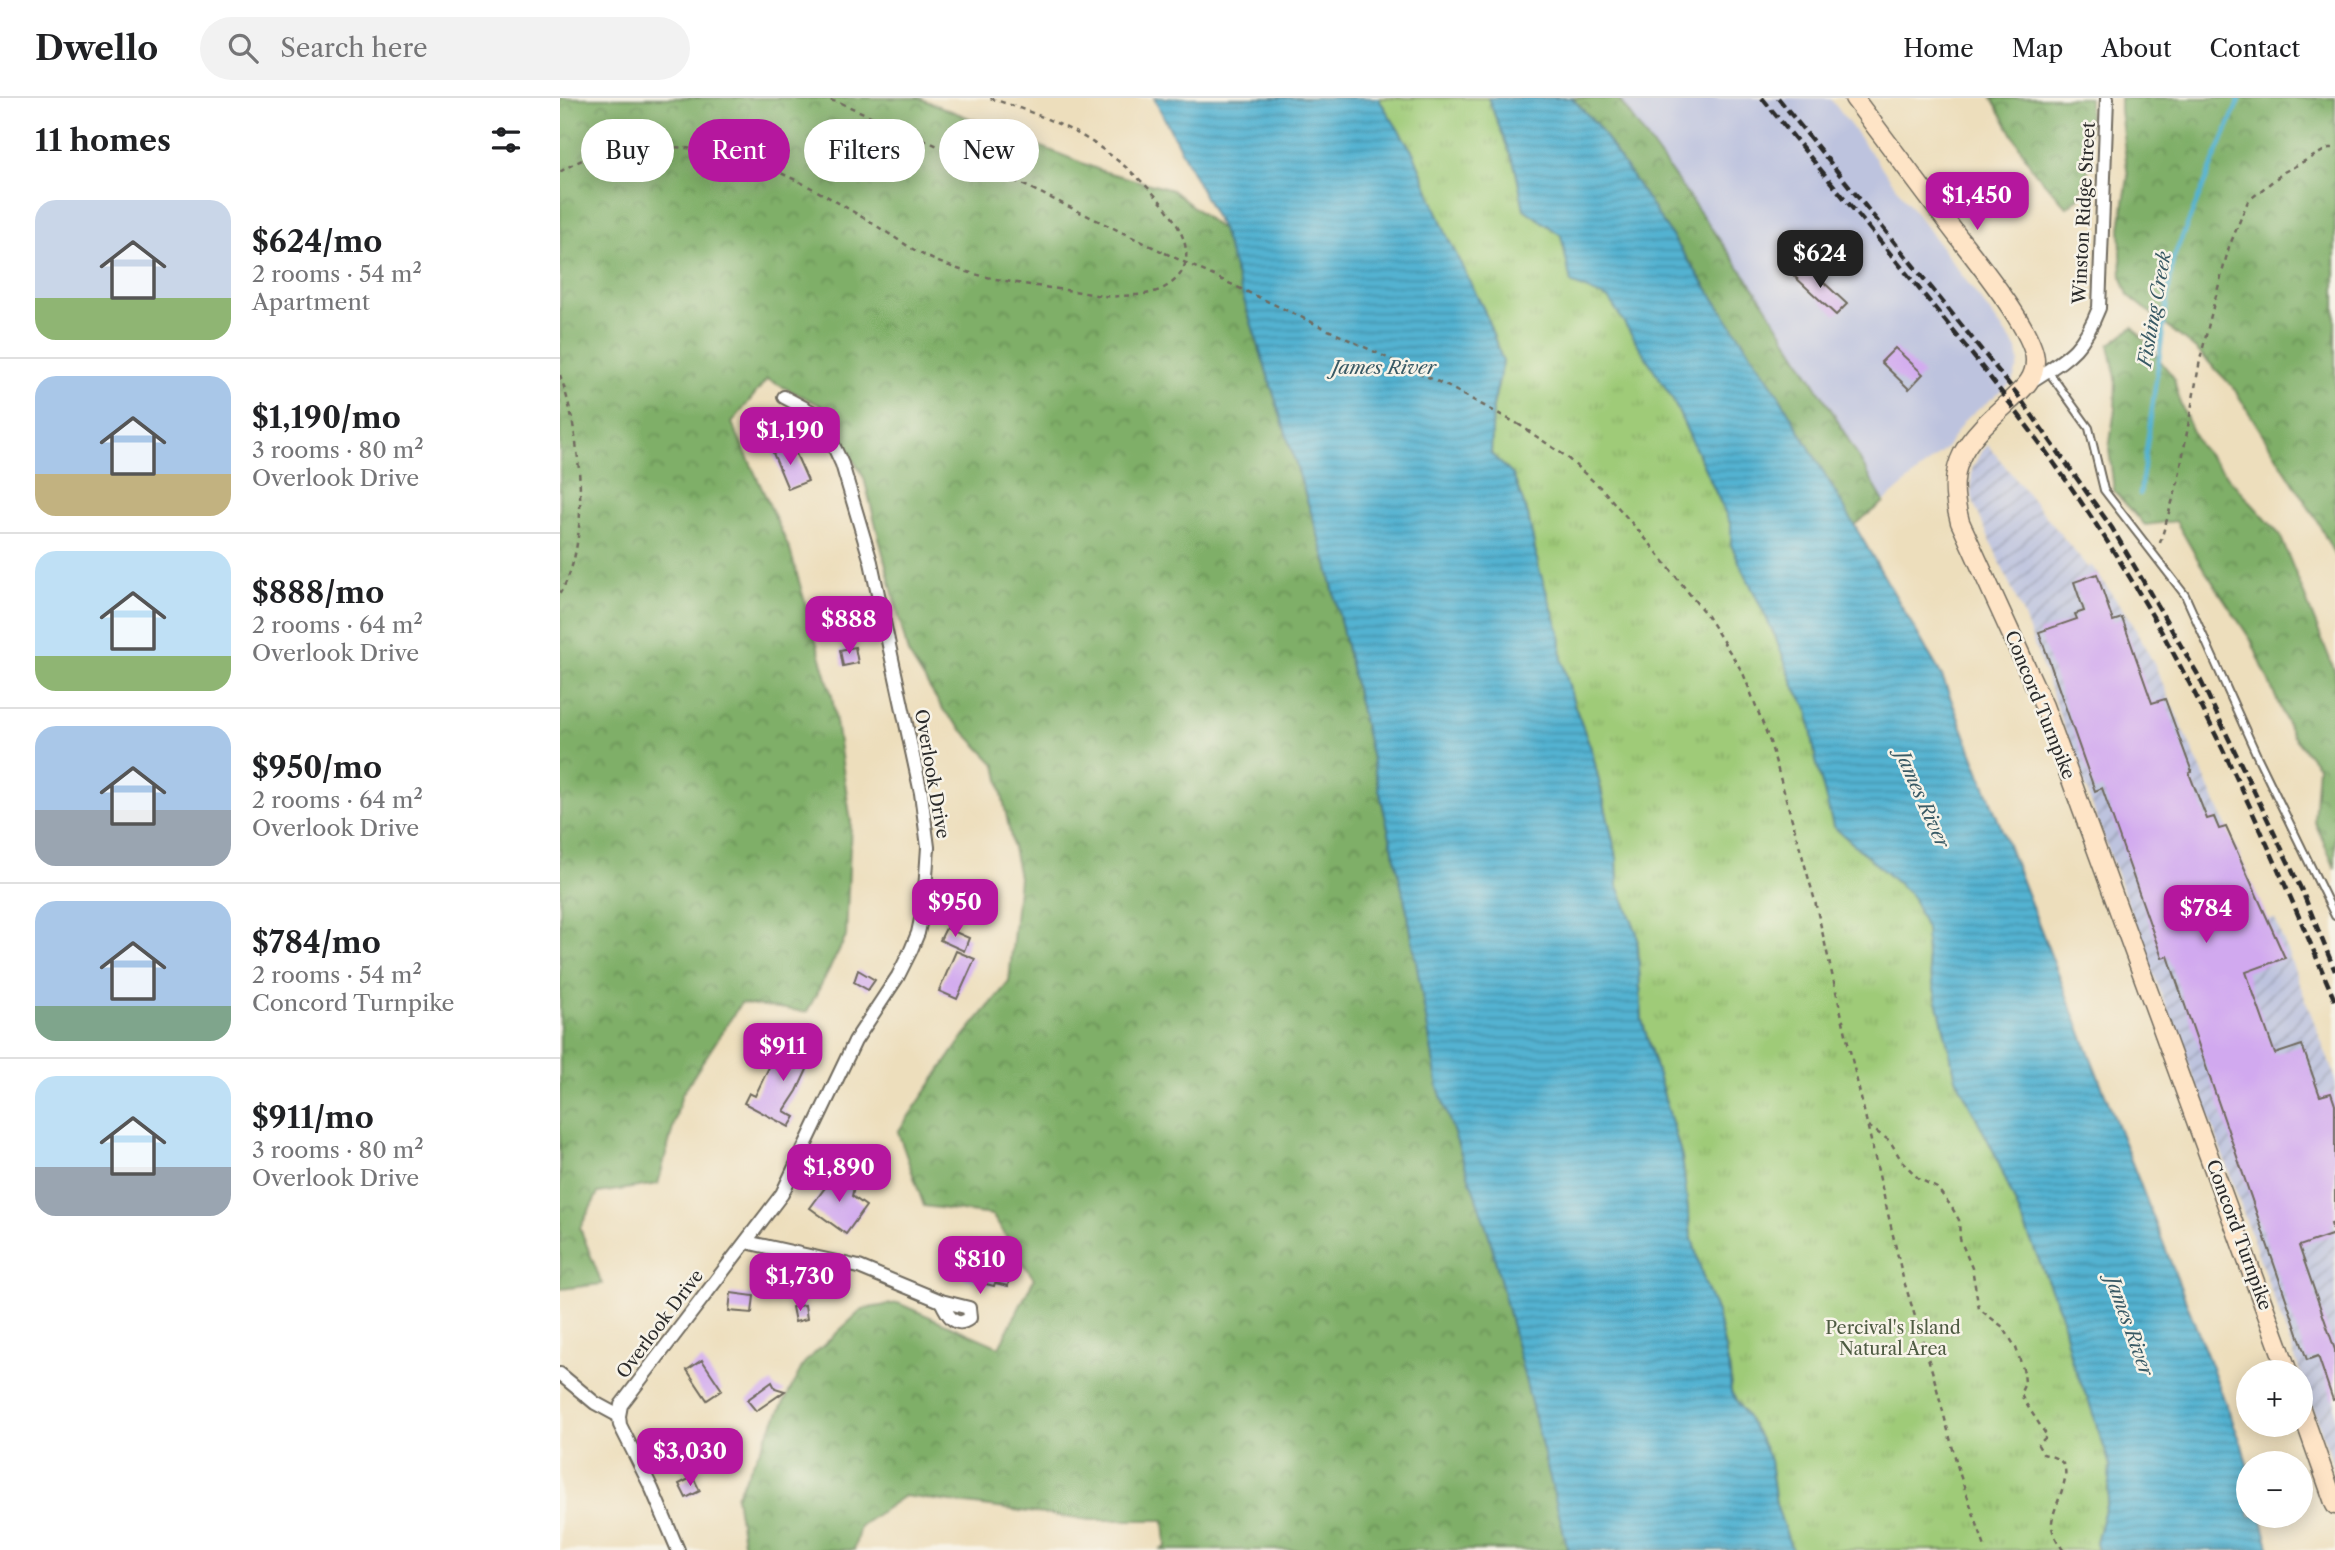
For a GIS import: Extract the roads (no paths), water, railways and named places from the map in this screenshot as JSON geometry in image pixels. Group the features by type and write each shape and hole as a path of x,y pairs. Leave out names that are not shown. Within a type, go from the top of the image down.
{"street":[{"path":"1854,98 2013,312 2035,352 2036,363 2030,382"},
{"name":"Winston Ridge Street","path":"2030,382 2073,354 2089,333 2099,309 2107,98"},
{"name":"Concord Turnpike","path":"2030,382 1986,422 1967,444 1956,469 1954,498 1960,522 2043,706 2284,1360"},
{"name":"Overlook Drive","path":"619,1416 621,1405 628,1395 746,1242 789,1181 855,1041 898,976 918,933 927,876 928,847 921,793 871,562 842,464 830,438 814,413 785,397"},
{"path":"746,1242 859,1267 941,1301"},
{"path":"560,1374 594,1403 619,1416 620,1425 678,1550"},
{"path":"2311,1437 2335,1505"}],"lane":[{"path":"2048,370 2089,428 2104,490 2185,595 2335,916"}],"water":[{"name":"James River","path":"1154,98 1378,98 1414,154 1447,236 1484,310 1503,362 1493,406 1491,454 1513,475 1528,515 1539,569 1560,633 1562,661 1574,704 1592,751 1617,858 1618,886 1637,933 1642,1020 1682,1157 1691,1235 1705,1284 1717,1313 1730,1372 1731,1392 1760,1438 1770,1460 1776,1504 1792,1550 1568,1550 1489,1235 1438,1087 1408,915 1327,563 1222,230"},
{"name":"James River","path":"1488,98 1572,98 1597,125 1777,392 1942,676 2236,1430 2236,1437 2239,1437 2242,1445 2244,1451 2236,1451 2236,1528 2264,1528 2270,1550 2098,1550 2096,1542 2108,1498 2110,1465 2089,1402 2071,1360 2061,1313 1994,1152 1956,1078 1927,960 1926,929 1912,896 1833,826 1816,761 1808,709 1795,688 1775,636 1731,545 1731,525 1672,398 1609,299 1571,283 1561,235 1524,209 1515,167"}],"waterway":[{"name":"Fishing Creek","path":"2140,494 2173,259 2240,98"}],"railway":[{"path":"1762,98 1980,365 2022,419 2101,532 2169,644 2199,702 2256,821 2335,1001"},
{"path":"1778,98 2017,394 2112,528 2197,673 2303,893 2335,971"}],"park label":[{"name":"Percival's Island Natural Area","path":"1893,1338"}]}
